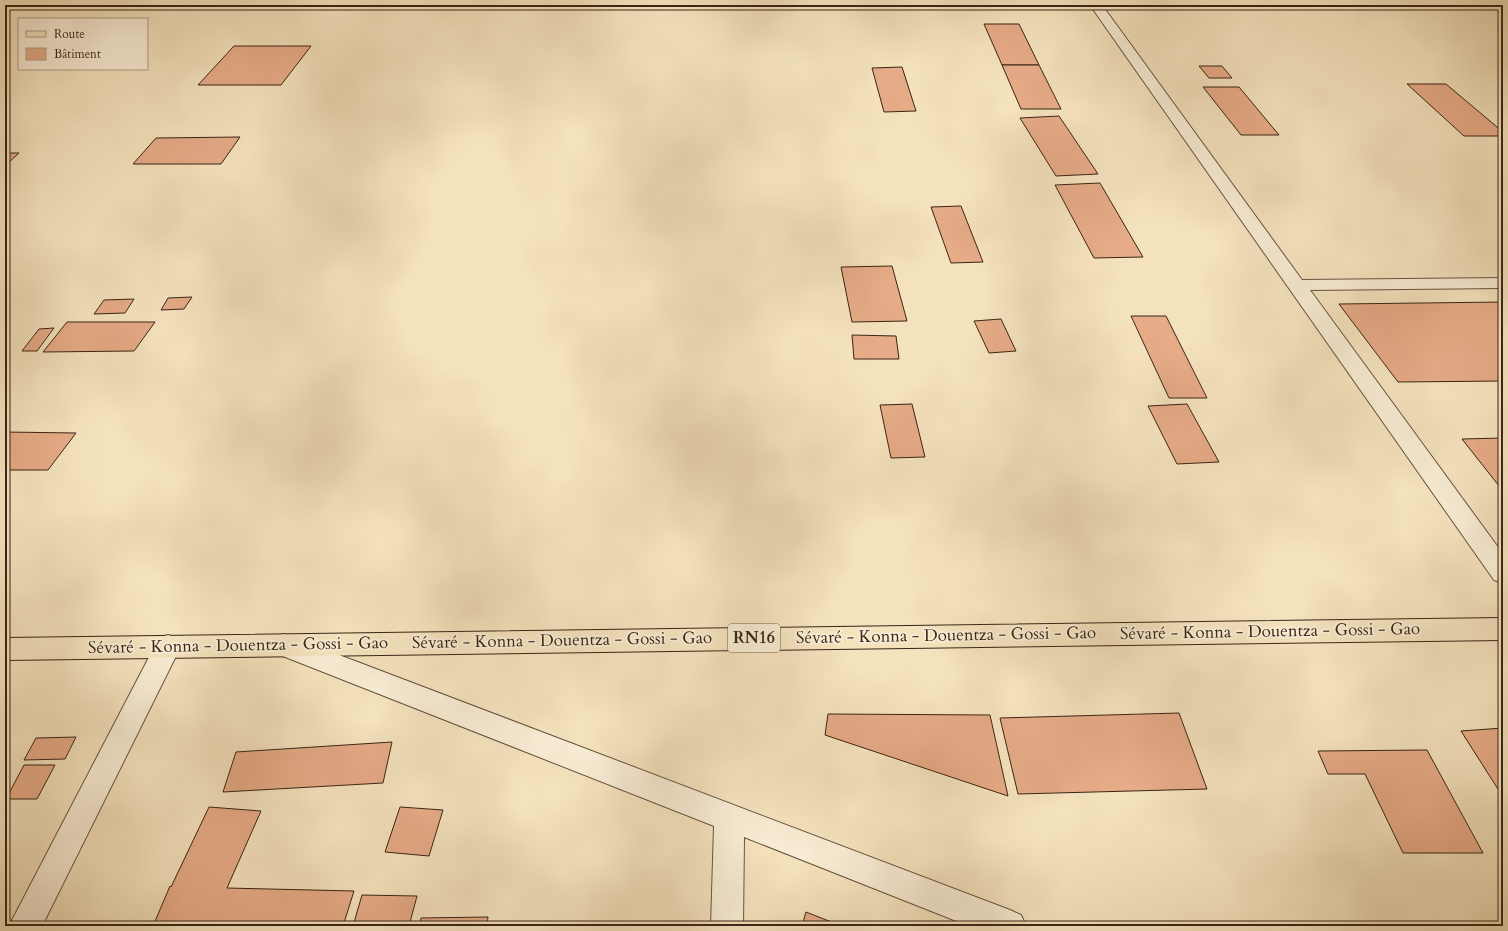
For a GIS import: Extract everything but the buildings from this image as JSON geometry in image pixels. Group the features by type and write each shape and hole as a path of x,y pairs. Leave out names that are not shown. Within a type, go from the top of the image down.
{"main road":[{"name":"Sévaré - Konna - Douentza - Gossi - Gao","path":"5,649 281,644 1503,629"}],"street":[{"path":"408,5 785,5"},
{"path":"1096,5 1503,573"},
{"path":"1297,285 1503,283"},
{"path":"281,644 730,819 1010,926"},
{"path":"25,926 168,646"},
{"path":"727,926 730,819"}]}
